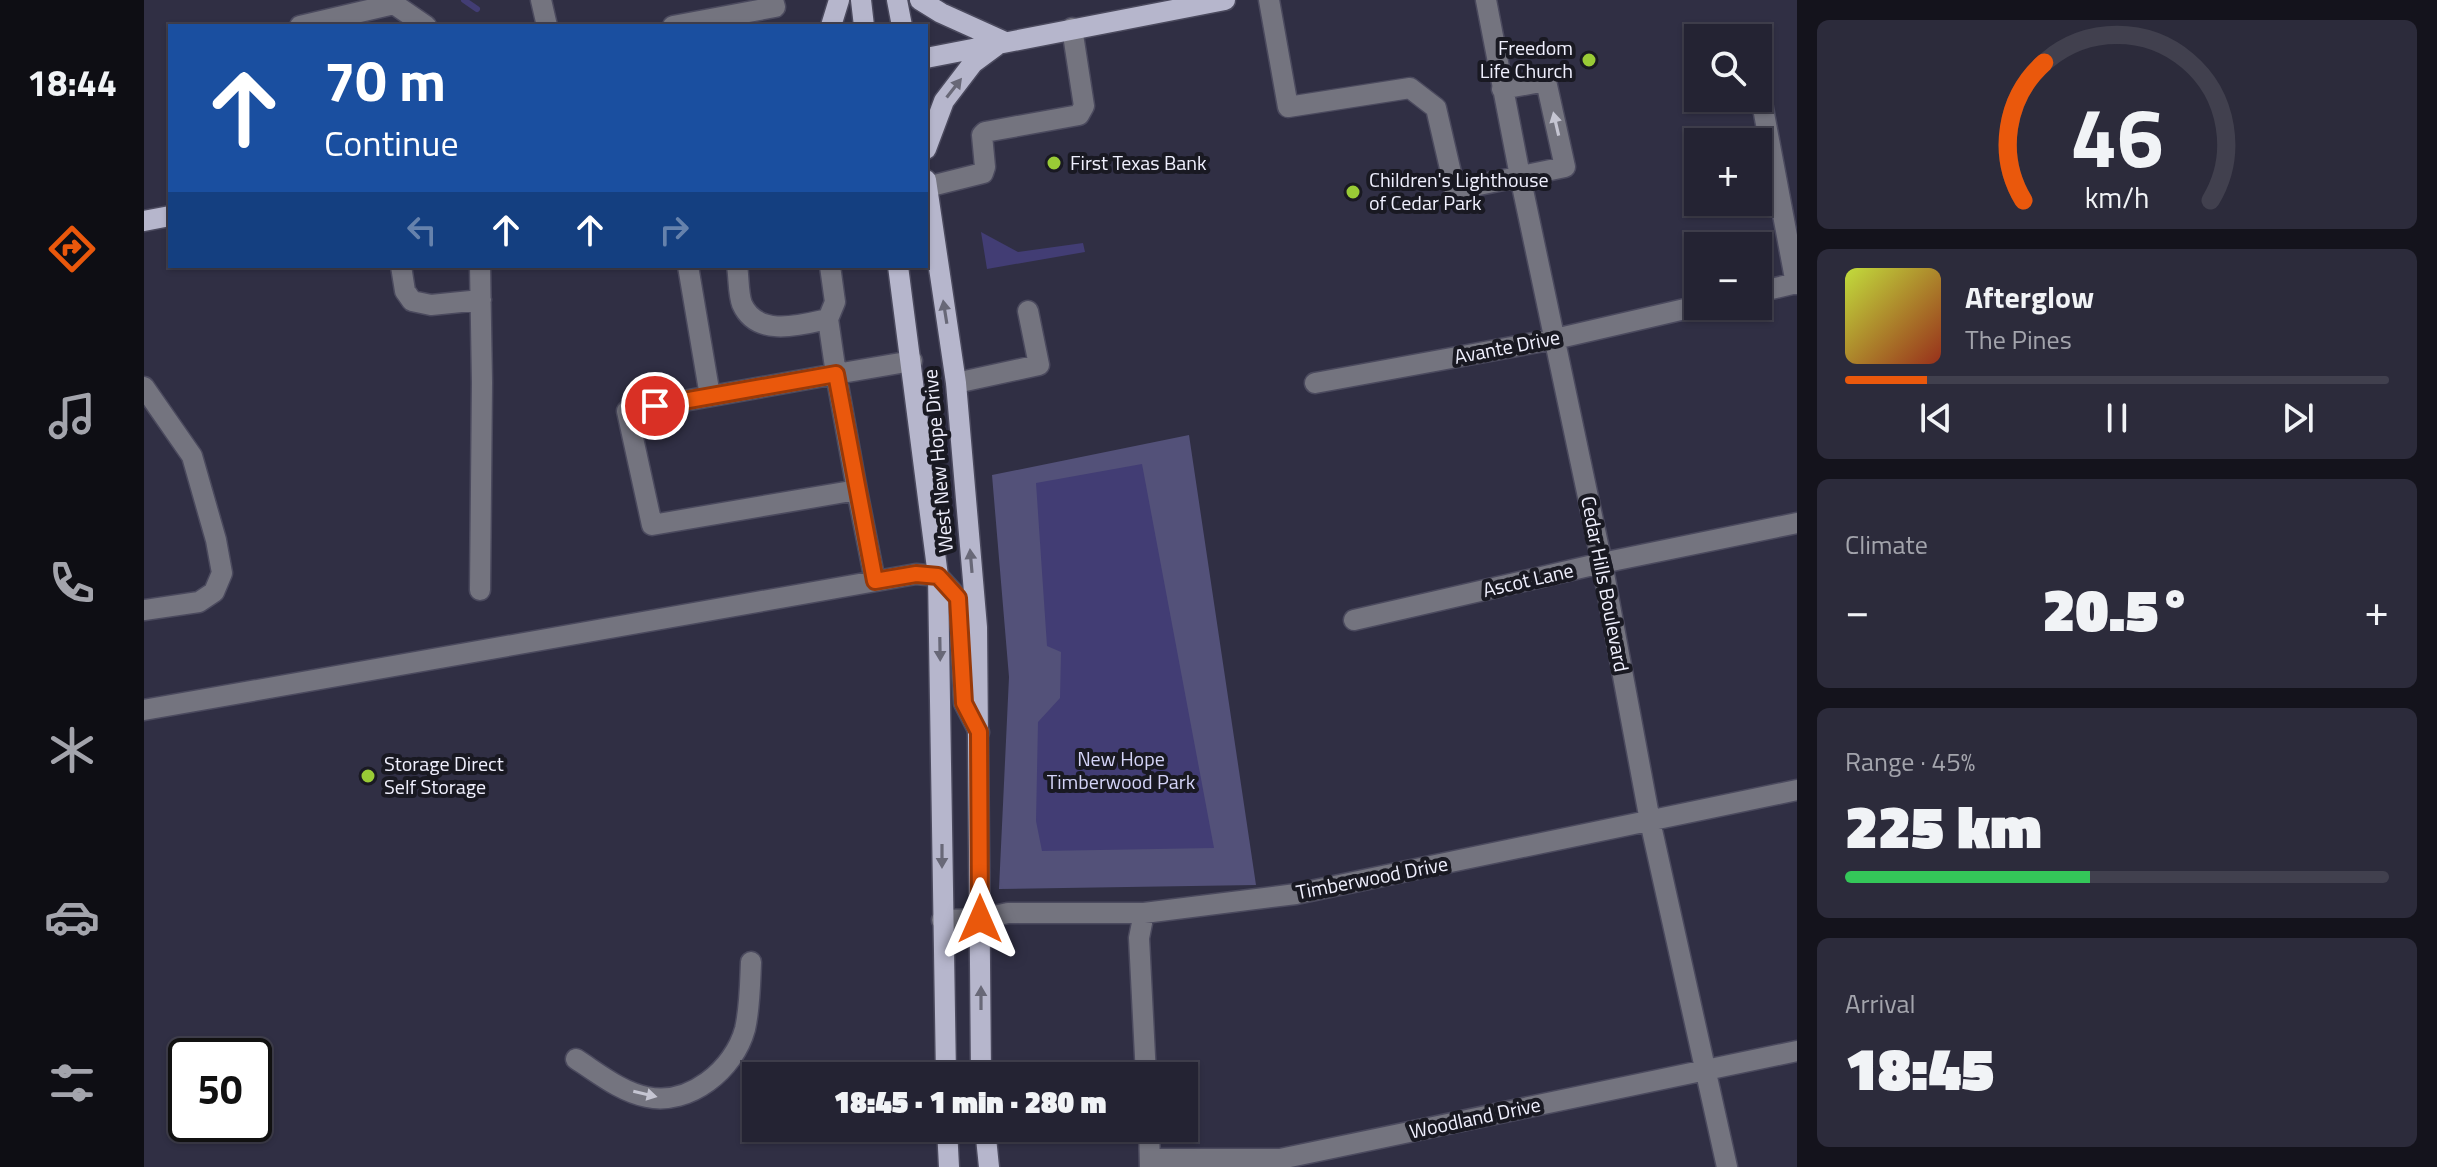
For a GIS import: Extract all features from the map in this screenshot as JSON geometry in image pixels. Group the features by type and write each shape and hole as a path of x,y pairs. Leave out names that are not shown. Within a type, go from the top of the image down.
{"main road":[{"path":"832,24 839,0"},
{"path":"861,0 864,24"},
{"path":"897,0 902,24"},
{"path":"920,0 1003,41"},
{"path":"928,58 1072,28 1145,7 1225,0"},
{"path":"928,144 944,101 973,63 1003,41"},
{"name":"West New Hope Drive","path":"928,190 956,383 977,627 981,1062"},
{"path":"144,221 168,216"},
{"name":"West New Hope Drive","path":"898,268 938,576 946,1062"},
{"path":"948,1142 949,1167"},
{"path":"986,1142 989,1167"}],"street":[{"path":"541,0 547,24"},
{"path":"679,24 732,7 775,7 773,0"},
{"path":"1269,0 1288,107 1410,88 1436,108 1455,190 1565,167 1546,81 1502,89"},
{"name":"Cedar Hills Boulevard","path":"1486,0 1602,563 1650,821 1727,1167"},
{"path":"309,24 394,4 423,24"},
{"path":"928,183 983,173 982,135 985,132 1079,115 1084,106 1072,28"},
{"path":"1764,112 1796,284 1772,289"},
{"path":"401,268 405,291 412,301 431,305 481,300"},
{"path":"480,268 480,590"},
{"path":"688,268 710,396"},
{"path":"737,268 743,304 756,321 784,328 828,319"},
{"path":"830,268 835,302 828,319 875,581"},
{"name":"Avante Drive","path":"1315,383 1555,339 1684,309"},
{"path":"956,383 1039,365 1028,311"},
{"path":"857,490 652,525 627,411 912,361"},
{"path":"144,387 192,456 222,573 214,592 199,602 144,610"},
{"name":"Ascot Lane","path":"1354,620 1602,563 1797,523"},
{"path":"144,710 916,574 938,576 958,598 964,703 979,732"},
{"name":"Timberwood Drive","path":"942,920 980,919 1008,913 1144,913 1296,894 1797,790"},
{"path":"1144,913 1139,938 1145,1062"},
{"path":"576,1059 619,1087 647,1097 671,1098 700,1088 725,1067 744,1033 750,1003 751,962"},
{"name":"Woodland Drive","path":"1150,1163 1280,1159 1797,1051"},
{"path":"1149,1142 1150,1163"}],"green space":[{"name":"New Hope Timberwood Park","path":"1189,435 1256,885 999,889 1009,677 992,475"}],"shaded area":[{"path":"981,232 1018,252 1083,243 1085,252 987,269"},
{"path":"1142,464 1214,848 1042,851 1036,821 1038,722 1060,698 1061,652 1047,646 1036,483"}],"waterway":[{"path":"464,0 477,9"}],"place":[{"name":"Freedom Life Church","path":"1589,60"},
{"name":"First Texas Bank","path":"1054,163"},
{"name":"Children's Lighthouse of Cedar Park","path":"1353,192"},
{"name":"Storage Direct Self Storage","path":"368,776"}],"route":[{"path":"655,406 836,374 875,581 916,574 938,576 958,598 964,703 979,732 980,919"}]}
